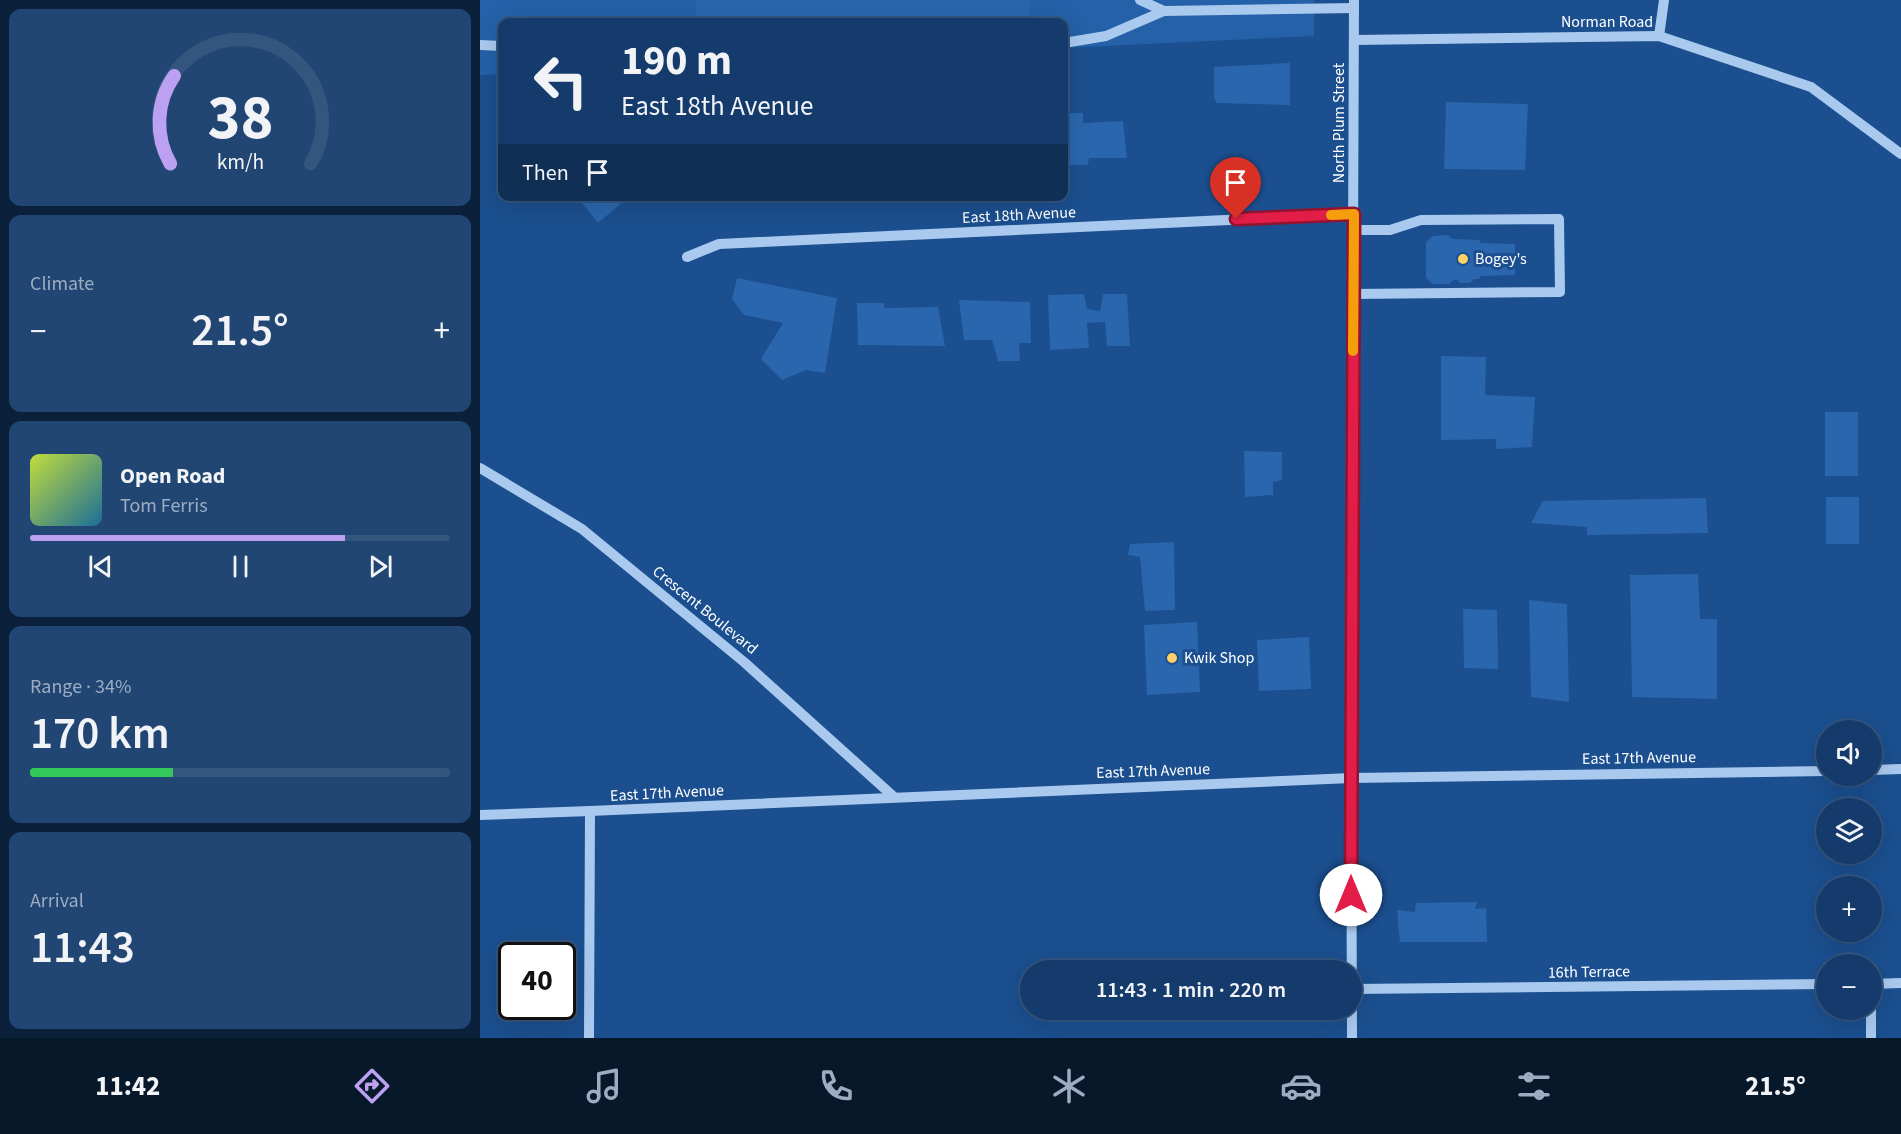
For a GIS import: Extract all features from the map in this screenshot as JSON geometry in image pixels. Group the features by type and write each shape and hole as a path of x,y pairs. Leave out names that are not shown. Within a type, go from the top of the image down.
{"street":[{"path":"1140,0 1164,11"},
{"path":"1659,36 1664,0"},
{"path":"1068,42 1106,36 1164,11 1354,4"},
{"name":"North Plum Street","path":"1352,960 1354,4"},
{"name":"Norman Road","path":"1354,40 1659,36 1811,87 1901,154"},
{"path":"480,45 498,46"},
{"name":"East 18th Avenue","path":"687,257 719,244 1354,214"},
{"path":"1353,294 1560,292 1559,219 1420,220 1390,230 1354,230"},
{"name":"Crescent Boulevard","path":"480,468 582,529 744,662 894,797"},
{"path":"1882,770 1901,769"},
{"name":"East 17th Avenue","path":"480,815 1351,778 1816,771"},
{"path":"589,1038 590,811"},
{"path":"1882,984 1901,983"},
{"name":"16th Terrace","path":"1362,989 1816,984"},
{"name":"North Plum Street","path":"1352,1020 1352,1038"},
{"path":"1871,1020 1871,1038"}],"shaded area":[{"path":"480,0 1314,0 1314,36 1068,48 1068,18 498,18 498,74 480,75"}],"building":[{"path":"696,0 1030,0 1029,18 696,18"},
{"path":"1290,63 1290,105 1217,103 1214,98 1214,67"},
{"path":"1446,102 1528,104 1525,170 1444,169"},
{"path":"1068,113 1083,113 1083,123 1123,121 1127,158 1089,158 1088,165 1068,165"},
{"path":"580,201 624,201 598,223"},
{"path":"1448,235 1452,239 1480,240 1480,243 1515,244 1515,275 1480,276 1480,279 1474,279 1470,283 1453,280 1449,284 1433,284 1426,278 1426,242 1433,236"},
{"path":"737,278 837,298 825,373 806,370 782,380 761,359 783,323 744,315 732,299"},
{"path":"1084,294 1087,309 1100,311 1103,294 1127,294 1130,346 1107,346 1105,322 1087,323 1089,348 1050,350 1048,295"},
{"path":"959,300 1030,302 1031,343 1019,343 1020,361 998,361 992,340 964,340"},
{"path":"857,303 883,303 885,308 938,307 945,346 858,345"},
{"path":"1441,356 1486,357 1485,395 1535,397 1532,447 1496,449 1496,439 1441,440"},
{"path":"1825,412 1858,412 1858,476 1825,476"},
{"path":"1244,451 1282,452 1282,480 1273,482 1273,495 1245,497"},
{"path":"1826,497 1859,497 1859,544 1826,544"},
{"path":"1706,498 1708,533 1587,535 1587,527 1531,523 1543,501"},
{"path":"1174,542 1175,610 1145,611 1140,557 1128,555 1130,544"},
{"path":"1698,574 1700,619 1717,619 1717,699 1632,697 1630,575"},
{"path":"1529,600 1567,604 1569,702 1531,697"},
{"path":"1463,609 1497,610 1498,669 1464,668"},
{"name":"Kwik Shop","path":"1197,622 1200,692 1147,695 1144,625"},
{"path":"1309,637 1311,689 1259,691 1257,640"},
{"path":"1477,902 1475,909 1486,908 1487,942 1400,942 1397,910 1415,912 1416,903"}],"slow traffic":[{"path":"1331,215 1354,214 1353,351"}],"place":[{"name":"Bogey's","path":"1463,259"},
{"name":"Kwik Shop","path":"1172,658"}],"route":[{"path":"1236,219 1354,214 1351,895"}]}
